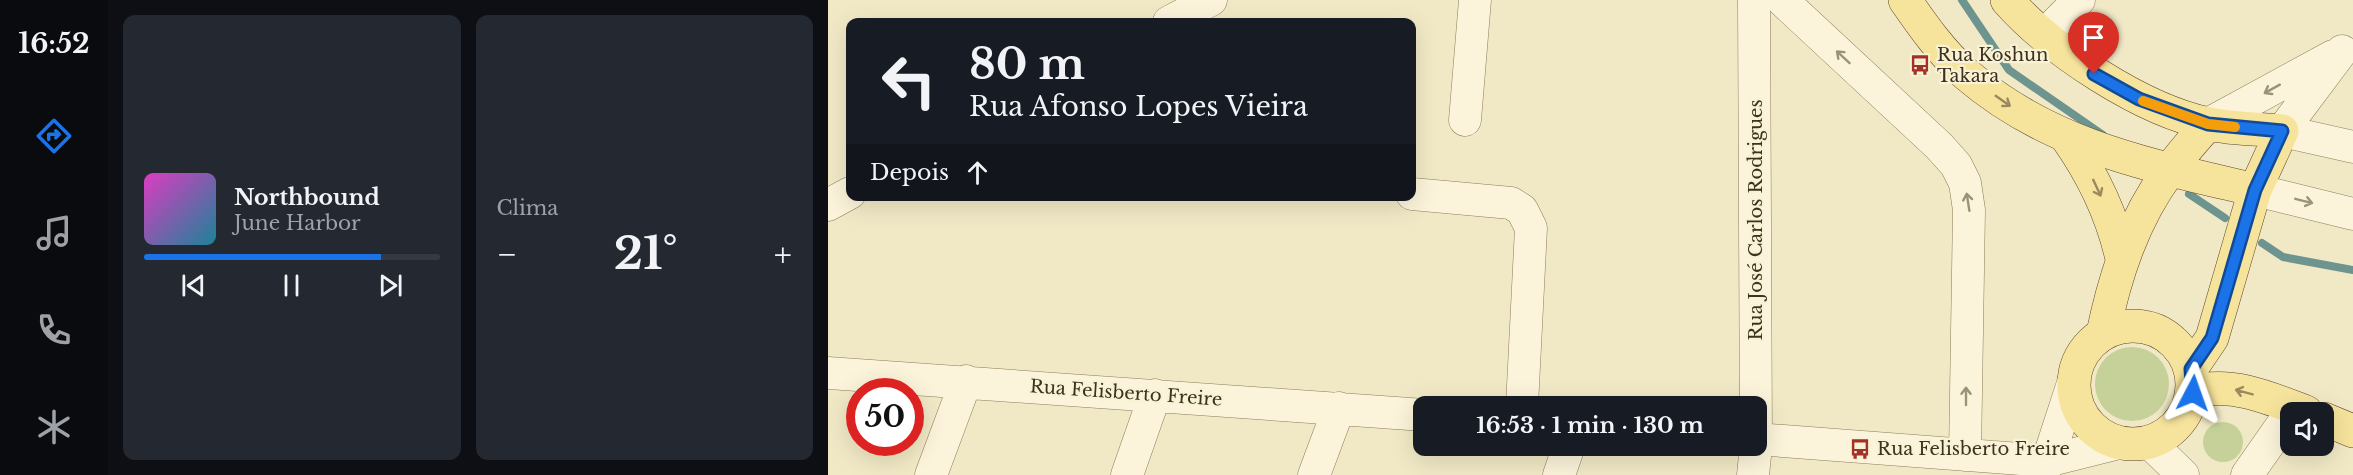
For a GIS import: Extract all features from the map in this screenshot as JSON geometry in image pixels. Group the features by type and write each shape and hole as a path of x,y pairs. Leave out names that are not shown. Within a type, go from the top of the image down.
{"main road":[{"path":"1905,0 1935,42 1965,74 2010,106 2067,138 2168,172 2255,190"},
{"path":"2007,0 2094,74 2139,99 2208,124 2282,131 2255,190 2212,338 2192,381 2185,414 2178,423 2170,432 2135,443 2100,434 2085,420 2076,401 2074,380 2079,362 2089,346 2103,333 2123,326 2145,326 2165,335 2181,349 2192,381"},
{"path":"2103,333 2122,259 2168,172 2208,124"},
{"path":"2067,138 2098,189 2117,238 2122,259"},
{"path":"2192,381 2222,387 2280,405"},
{"path":"2334,423 2353,431"}],"street":[{"path":"1177,18 1211,0"},
{"path":"1465,120 1475,0"},
{"name":"Rua José Carlos Rodrigues","path":"1754,0 1757,396"},
{"path":"1782,0 1939,146 1956,165 1965,183 1969,210 1970,250 1965,455"},
{"path":"2045,34 2079,0"},
{"path":"2208,124 2347,47"},
{"path":"2347,47 2282,131 2353,147"},
{"path":"2255,190 2353,214"},
{"path":"1416,194 1511,203 1522,210 1531,228 1523,396"},
{"path":"828,205 846,195"},
{"name":"Rua Felisberto Freire","path":"828,373 1413,414"},
{"path":"2045,468 2074,380"},
{"path":"931,475 966,381"},
{"path":"1127,475 1155,395"},
{"path":"1314,475 1340,408"},
{"path":"2247,475 2280,441"},
{"path":"1767,443 1965,455 2045,468 2135,443 2183,475"},
{"path":"1558,475 1565,456"},
{"name":"Rua José Carlos Rodrigues","path":"1754,475 1756,456"}],"green space":[{"path":"2125,347 2139,347 2153,353 2163,363 2169,377 2169,391 2163,405 2153,415 2139,421 2125,421 2111,415 2101,405 2095,391 2095,377 2101,363 2111,353"},
{"path":"2223,422 2231,423 2237,428 2242,434 2242,450 2237,456 2231,461 2223,462 2215,461 2209,456 2204,450 2203,442 2204,434 2209,428 2215,423"}],"waterway":[{"path":"1962,0 2009,70 2103,135"},
{"path":"2189,194 2225,218"},
{"path":"2262,243 2283,257 2353,270"}],"slow traffic":[{"path":"2143,101 2208,124 2235,127"}],"place":[{"name":"Rua Koshun Takara","path":"1920,65"},
{"name":"Rua Felisberto Freire","path":"1860,449"}],"route":[{"path":"2094,74 2139,99 2208,124 2282,131 2255,190 2212,338 2191,369 2193,393"}]}
